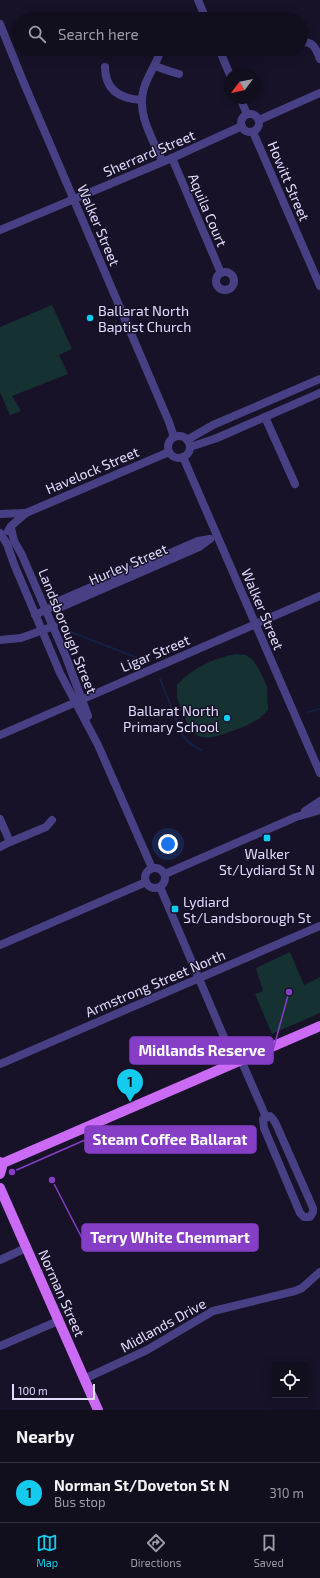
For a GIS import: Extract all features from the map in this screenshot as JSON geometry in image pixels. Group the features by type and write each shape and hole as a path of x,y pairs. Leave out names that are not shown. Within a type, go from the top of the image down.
{"main road":[{"path":"0,1167 320,1026"},
{"name":"Norman Street","path":"0,1188 98,1410"}],"street":[{"path":"198,0 203,12"},
{"name":"Walker Street","path":"0,24 12,52"},
{"path":"308,42 313,45 320,59"},
{"name":"Walker Street","path":"14,56 174,437"},
{"path":"159,56 156,66 147,80 142,100 145,119 162,161"},
{"path":"222,56 227,68"},
{"path":"156,66 179,74"},
{"path":"105,67 106,81 113,90 126,98 142,100"},
{"path":"259,120 320,94"},
{"path":"243,104 247,114"},
{"path":"247,114 254,114 259,120 259,127 253,132 246,131 242,126 242,120 247,114"},
{"name":"Sherrard Street","path":"0,230 172,158 242,126"},
{"name":"Howitt Street","path":"253,132 318,274 320,286"},
{"name":"Aquila Court","path":"172,158 221,273"},
{"path":"189,443 181,436 174,437 168,445 169,452 173,457 183,457 188,453 189,443 213,425 320,379"},
{"path":"189,443 217,438 320,393"},
{"path":"266,417 295,484"},
{"name":"Havelock Street","path":"0,533 6,532 26,513 169,452"},
{"name":"Walker Street","path":"183,457 214,537 255,624 319,773"},
{"name":"Havelock Street","path":"2,513 26,513"},
{"name":"Landsborough Street","path":"2,513 10,518 14,541 50,608 54,626 79,701 152,868"},
{"name":"Landsborough Street","path":"0,533 7,544 60,673 79,701"},
{"name":"Hurley Street","path":"35,615 50,608 59,601 198,541 214,537"},
{"name":"Ligar Street","path":"0,735 320,596"},
{"path":"0,640 15,640 54,626"},
{"path":"296,817 320,801"},
{"path":"165,874 296,817 320,810"},
{"path":"0,819 10,842"},
{"path":"0,847 46,827 52,820"},
{"path":"152,868 159,868 165,874 165,882 160,887 152,888 146,882 146,874 152,868"},
{"path":"0,945 146,882"},
{"path":"160,887 198,978 266,1117"},
{"name":"Armstrong Street North","path":"0,1064 320,926"},
{"path":"270,1116 274,1119 292,1159 313,1208 313,1212 310,1217 302,1216 297,1206 264,1128 262,1121 266,1117 270,1116"},
{"path":"0,1260 26,1248"},
{"name":"Midlands Drive","path":"84,1379 147,1350 213,1311 295,1291 302,1288 320,1272"},
{"path":"0,1346 58,1321"}],"green space":[{"path":"52,305 72,349 59,355 68,374 12,396 21,411 10,415 0,392 0,327"},
{"path":"236,654 246,655 253,660 261,673 267,687 268,710 260,718 246,726 208,738 198,736 190,730 177,698 177,685 196,669 220,658"},
{"path":"290,952 304,985 320,977 320,1013 272,1034 255,994 263,991 256,968"}],"waterway":[{"path":"61,628 140,659"},
{"path":"160,679 182,734 188,742 201,750"},
{"path":"308,712 320,709"}],"place":[{"name":"Ballarat North Baptist Church","path":"90,318"},
{"name":"Ballarat North Primary School","path":"227,718"},
{"name":"Walker St/Lydiard St N","path":"267,838"},
{"name":"Lydiard St/Landsborough St","path":"175,909"},
{"name":"Midlands Reserve","path":"289,992"},
{"name":"Norman St/Doveton St N","path":"130,1102"},
{"name":"Steam Coffee Ballarat","path":"12,1172"},
{"name":"Terry White Chemmart","path":"52,1180"}]}
